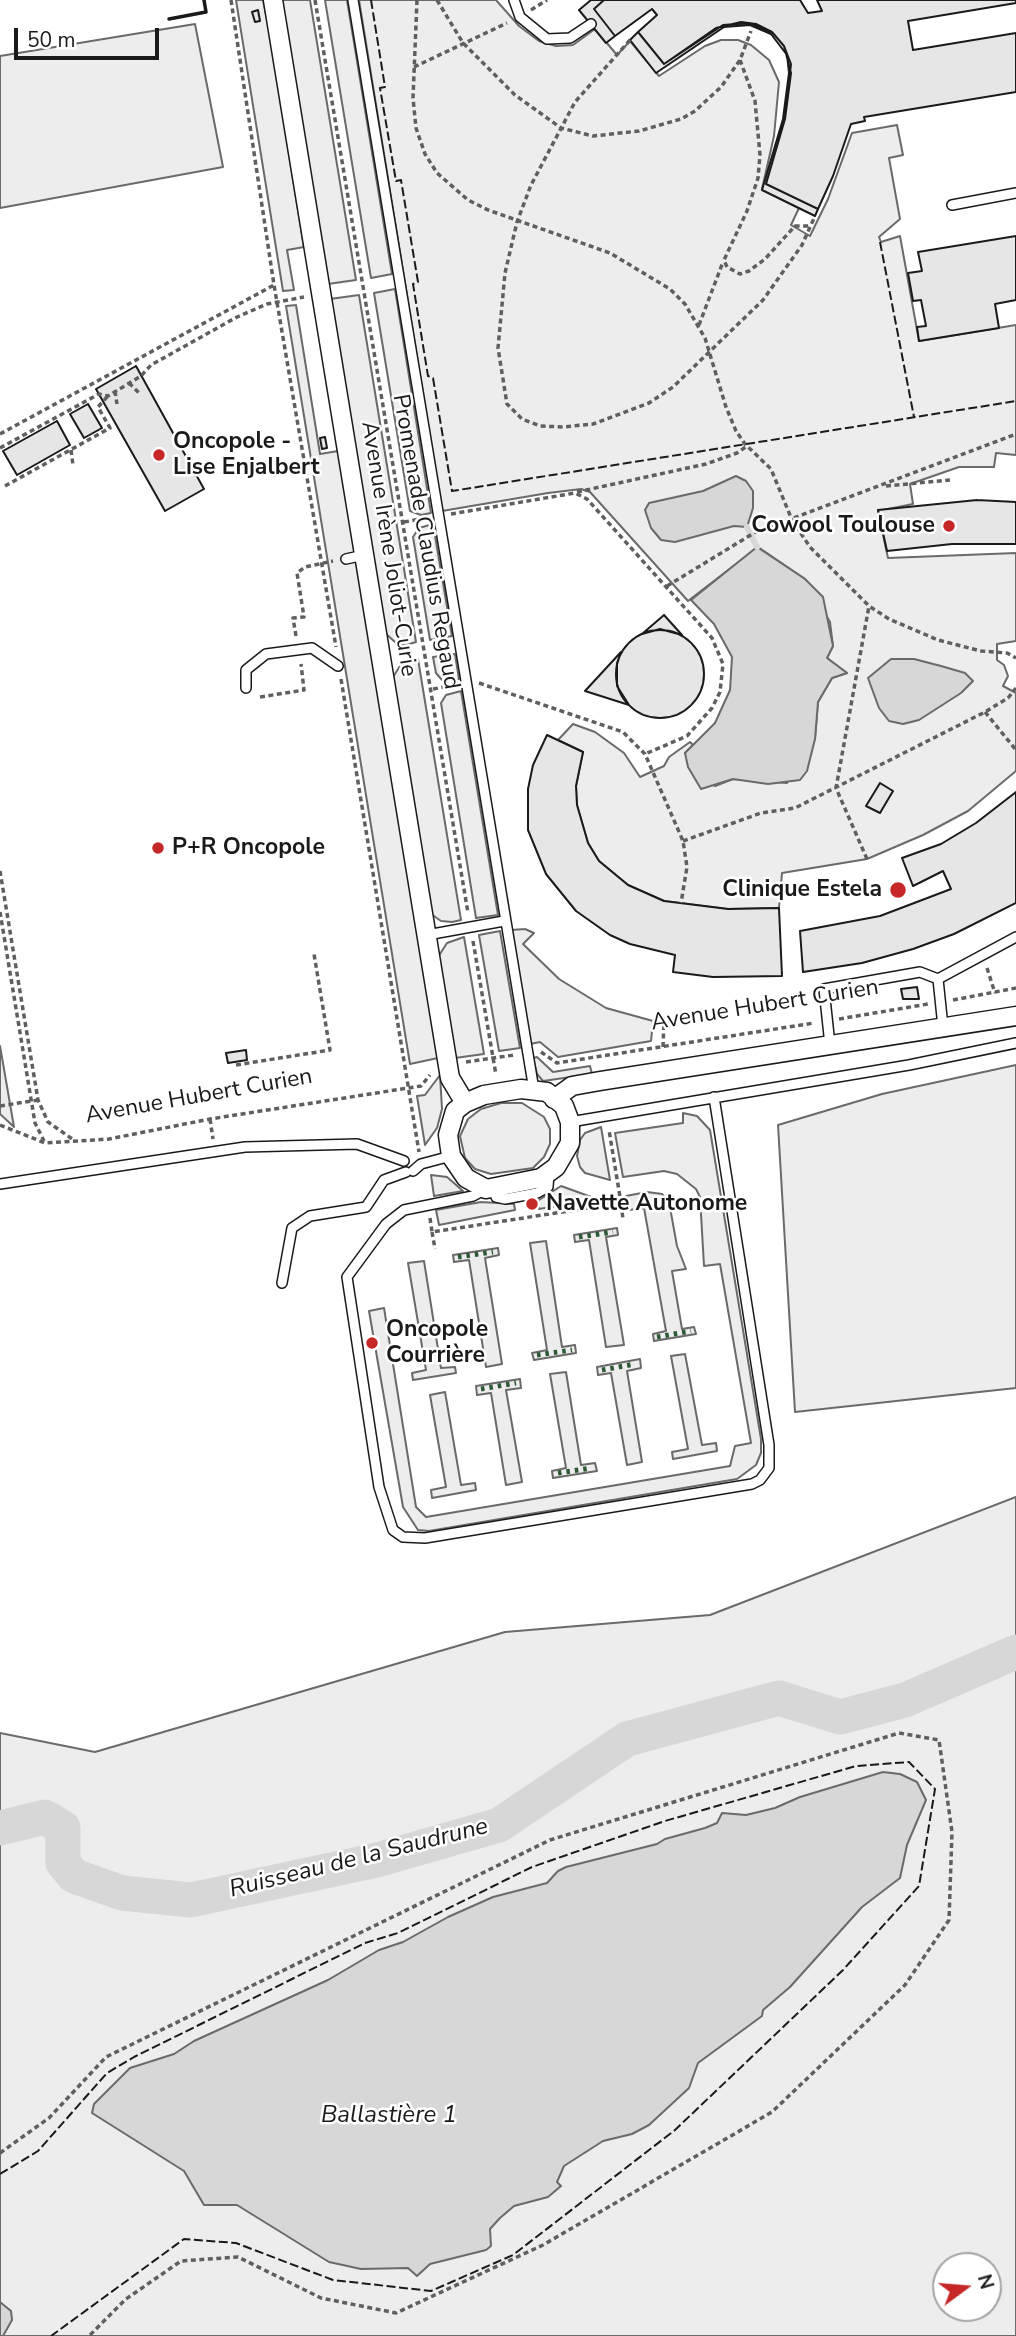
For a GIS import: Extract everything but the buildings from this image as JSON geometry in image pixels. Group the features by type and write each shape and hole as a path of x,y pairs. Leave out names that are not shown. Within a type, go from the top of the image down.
{"street":[{"name":"Avenue Irène Joliot-Curie","path":"273,0 450,1078 465,1103"},
{"path":"554,1099 572,1086 1016,1016"},
{"path":"534,1090 547,1091 564,1106 570,1122 570,1143 549,1173 490,1189 466,1178 451,1156 448,1135 455,1111 465,1103 499,1091 534,1090"}],"lane":[{"path":"353,0 534,1090"},
{"path":"514,0 520,16 547,39 570,38 591,24"},
{"path":"952,205 1016,193"},
{"path":"346,559 364,555"},
{"path":"246,688 246,670 258,658 312,648 338,666"},
{"path":"427,936 504,921"},
{"path":"830,1045 824,989 920,972 938,979 1016,937"},
{"path":"938,979 943,1027"},
{"path":"570,1122 909,1065 1016,1043"},
{"path":"490,1189 473,1196 404,1210 386,1224 347,1277 379,1487 393,1530 403,1537 425,1538 752,1484 764,1475 771,1457 714,1097"},
{"path":"0,1184 215,1151 310,1143 357,1144 421,1164"},
{"path":"282,1283 292,1228 310,1216 366,1207 384,1180 410,1172 421,1164 451,1156"}],"path":[{"path":"231,0 276,302 338,666"},
{"name":"Promenade Claudius Regaud","path":"315,0 499,1091"},
{"path":"417,0 414,66 416,128 425,154 437,173 468,200 517,222 610,253 653,276 685,304 699,325 726,407 746,445 771,469 792,520 810,547 869,606 890,619 938,640 981,651 1007,653 1016,658"},
{"path":"437,0 463,43 533,110 561,128 593,136 639,131 681,119 712,97 740,60 751,31"},
{"path":"414,66 513,20"},
{"path":"630,40 575,102 531,185 517,222 505,273 499,348 507,404 522,419 540,426 563,428 593,424 649,404 673,387 772,288 802,244 815,216"},
{"path":"699,325 758,178 760,155 755,101 740,60"},
{"path":"724,260 733,272 749,271 765,260 795,226 810,226"},
{"path":"0,435 274,285"},
{"path":"5,486 110,428 98,407 104,404 108,396 141,376 151,365 267,304 312,296"},
{"path":"129,383 139,393"},
{"path":"115,391 117,404"},
{"path":"0,448 99,394 108,396"},
{"path":"667,586 754,533 1016,434"},
{"path":"404,522 575,493 706,464 737,453 746,445"},
{"path":"71,450 73,465"},
{"path":"878,487 950,480"},
{"path":"575,493 587,499 667,586 712,638 723,664 723,678 712,708 687,736 645,754"},
{"path":"260,697 304,690 293,618 303,617 297,573 305,566 346,559"},
{"path":"867,859 836,788 869,606"},
{"name":"Avenue Hubert Curien","path":"0,1125 45,1143 77,1142 109,1139 210,1119 408,1088 338,666"},
{"path":"475,683 623,732 645,754 683,841 687,867 681,903"},
{"path":"683,841 761,813 795,808 985,712 1008,698 1016,688"},
{"path":"985,712 1016,750"},
{"path":"0,871 38,1100 48,1122 77,1142"},
{"path":"0,912 35,1123 45,1143"},
{"path":"236,1065 330,1050 314,954"},
{"path":"981,957 992,977 995,993"},
{"name":"Avenue Hubert Curien","path":"526,1053 540,1050 557,1063 1016,988"},
{"path":"663,1047 664,1021"},
{"path":"0,1106 38,1100"},
{"path":"210,1119 215,1151"},
{"path":"621,1203 623,1219"},
{"path":"432,1232 435,1249"},
{"path":"0,2153 49,2118 106,2057 550,1840 899,1733 939,1740 952,1832 949,1920 905,1985 772,2112 543,2245 396,2313 321,2298 238,2257 181,2261 126,2299 89,2336"}],"shaded area":[{"path":"236,0 263,0 269,29 304,247 287,250 294,290 283,291"},
{"path":"281,0 310,0 356,280 328,284"},
{"path":"325,0 347,0 392,274 371,278"},
{"path":"359,0 496,0 519,26 539,41 556,46 573,45 595,29 617,55 630,41 659,76 705,46 721,40 738,40 751,45 769,60 779,82 774,136 762,189 799,208 791,225 810,236 828,199 852,133 897,125 903,155 889,158 900,219 879,237 881,242 900,236 919,341 1016,325 1016,455 996,453 994,467 959,467 910,484 913,504 878,511 888,558 1016,553 1016,641 997,644 997,660 1004,665 1008,676 1003,686 1016,693 1016,771 968,811 923,835 867,859 782,873 779,908 728,909 664,901 628,885 599,861 588,843 577,805 576,786 583,752 558,740 573,724 595,732 624,753 640,777 664,766 669,757 690,742 693,745 685,753 715,786 733,779 787,783 815,739 818,702 832,678 847,673 827,658 833,646 830,622 805,579 758,547 688,601 590,492 581,489 548,493 442,511"},
{"path":"195,24 223,167 0,208 0,56"},
{"path":"395,289 431,513 421,515 410,511 374,293"},
{"path":"359,295 416,642 406,645 395,642 385,633 330,299"},
{"path":"296,305 320,454 338,451 438,1058 410,1064 286,306"},
{"path":"433,524 452,636 430,640 413,537 419,528"},
{"path":"455,654 459,679 442,680 436,673 433,657"},
{"path":"418,659 461,920 452,922 441,921 431,914 393,677 400,666"},
{"path":"461,691 498,915 476,918 441,703 446,695"},
{"path":"525,929 534,933 523,944 559,979 606,1008 653,1021 651,1041 558,1057 540,1042 530,1044 511,930"},
{"path":"500,931 520,1048 499,1051 479,935"},
{"path":"464,937 484,1054 455,1058 438,957 447,943"},
{"path":"0,1046 14,1127 0,1114"},
{"path":"537,1057 553,1072 590,1066 592,1074 543,1081 537,1074 533,1058"},
{"path":"1016,1065 1016,1388 795,1412 778,1125 882,1094"},
{"path":"440,1075 442,1109 437,1128 425,1145 417,1096 425,1095"},
{"path":"501,1103 522,1103 544,1117 550,1129 550,1144 544,1157 533,1168 491,1174 475,1169 465,1158 460,1136 468,1119 481,1109"},
{"path":"683,1113 697,1116 710,1130 761,1439 761,1453 756,1465 737,1479 429,1531 418,1530 403,1507 369,1311 384,1308 416,1507 426,1517 730,1466 735,1446 751,1443 720,1264 704,1266 700,1197 696,1189 677,1174 664,1171 623,1177 615,1133 683,1123"},
{"path":"601,1127 610,1180 585,1173 577,1156 580,1140 585,1133"},
{"path":"431,1175 447,1177 463,1191 434,1196"},
{"path":"561,1186 597,1199 539,1209 539,1200"},
{"path":"647,1192 662,1194 669,1202 677,1246 686,1269 672,1271 682,1329 694,1327 696,1334 654,1341 653,1334 666,1331 644,1208 629,1210 626,1196"},
{"path":"481,1202 514,1204 515,1210 439,1225 436,1210"},
{"path":"617,1228 618,1235 606,1237 624,1345 606,1347 589,1240 575,1242 574,1235"},
{"path":"546,1241 562,1347 575,1345 576,1353 534,1360 532,1353 547,1350 530,1243"},
{"path":"498,1248 499,1255 485,1258 502,1364 486,1367 469,1260 454,1262 453,1255"},
{"path":"424,1261 441,1368 455,1367 456,1373 413,1380 412,1373 426,1370 408,1263"},
{"path":"685,1354 702,1445 716,1443 717,1451 673,1459 672,1452 688,1449 671,1356"},
{"path":"640,1359 641,1368 627,1371 642,1462 627,1465 611,1373 598,1375 597,1367"},
{"path":"566,1372 581,1465 595,1463 597,1471 553,1478 552,1471 566,1468 550,1374"},
{"path":"520,1379 521,1388 506,1390 522,1482 506,1485 491,1393 477,1395 476,1386"},
{"path":"445,1392 461,1485 475,1483 476,1490 432,1498 431,1490 446,1487 430,1395"},
{"path":"1016,1497 1016,2336 0,2336 0,1733 95,1752 505,1632 710,1615"}],"water":[{"path":"736,476 746,481 753,491 753,508 747,527 734,526 675,542 661,540 651,528 645,510 649,503 703,491"},
{"path":"757,547 805,579 823,597 833,646 827,658 847,673 832,678 818,702 815,739 807,771 800,780 768,784 733,779 701,789 688,767 685,753 715,723 730,690 732,657 714,624 691,600"},
{"path":"891,659 914,659 941,666 965,673 973,681 961,693 919,720 903,724 889,721 879,708 868,678"},
{"name":"Ballastière 1","path":"883,1772 900,1774 917,1782 926,1800 907,1845 900,1878 862,1907 790,1987 763,2010 762,2016 698,2063 689,2088 649,2125 632,2134 603,2141 564,2166 557,2182 561,2186 548,2197 514,2206 500,2218 490,2229 491,2246 486,2250 430,2264 417,2276 408,2268 361,2269 329,2262 237,2205 204,2205 184,2171 92,2113 94,2104 130,2068 174,2054 194,2041 328,1980 379,1950 403,1942 448,1917 493,1897 547,1883 566,1867 657,1844 665,1839 705,1828 717,1823 722,1813 746,1815 775,1808 800,1797"},
{"path":"0,2302 11,2311 12,2320 3,2336 0,2336"}],"waterway":[{"path":"747,527 757,547"},
{"name":"Ruisseau de la Saudrune","path":"0,1828 45,1817 63,1828 63,1863 74,1876 122,1893 191,1900 377,1860 499,1825 627,1739 779,1698 840,1717 905,1700 1016,1652"}],"hedge":[{"path":"579,1237 613,1232"},
{"path":"458,1257 493,1252"},
{"path":"657,1337 691,1331"},
{"path":"537,1355 572,1350"},
{"path":"602,1370 635,1364"},
{"path":"481,1389 516,1383"},
{"path":"558,1473 591,1468"}],"fence":[{"path":"371,0 385,87 380,88 396,181 401,180 418,282 413,284 428,376 433,378 452,491 1016,401"},
{"path":"880,242 914,417"},
{"path":"0,2174 38,2151 107,2073 134,2057 365,1943 398,1933 532,1867 665,1821 856,1766 909,1762 935,1789 919,1886 843,1970 675,2130 513,2255 431,2291 333,2280 236,2243 184,2239 51,2336"}],"wall":[{"path":"169,19 206,12 204,0"}],"place":[{"name":"Oncopole - Lise Enjalbert","path":"159,455"},
{"name":"Cowool Toulouse","path":"949,526"},
{"name":"P+R Oncopole","path":"158,848"},
{"name":"Clinique Estela","path":"898,890"},
{"name":"Navette Autonome","path":"532,1204"},
{"name":"Oncopole Courrière","path":"372,1343"}]}
